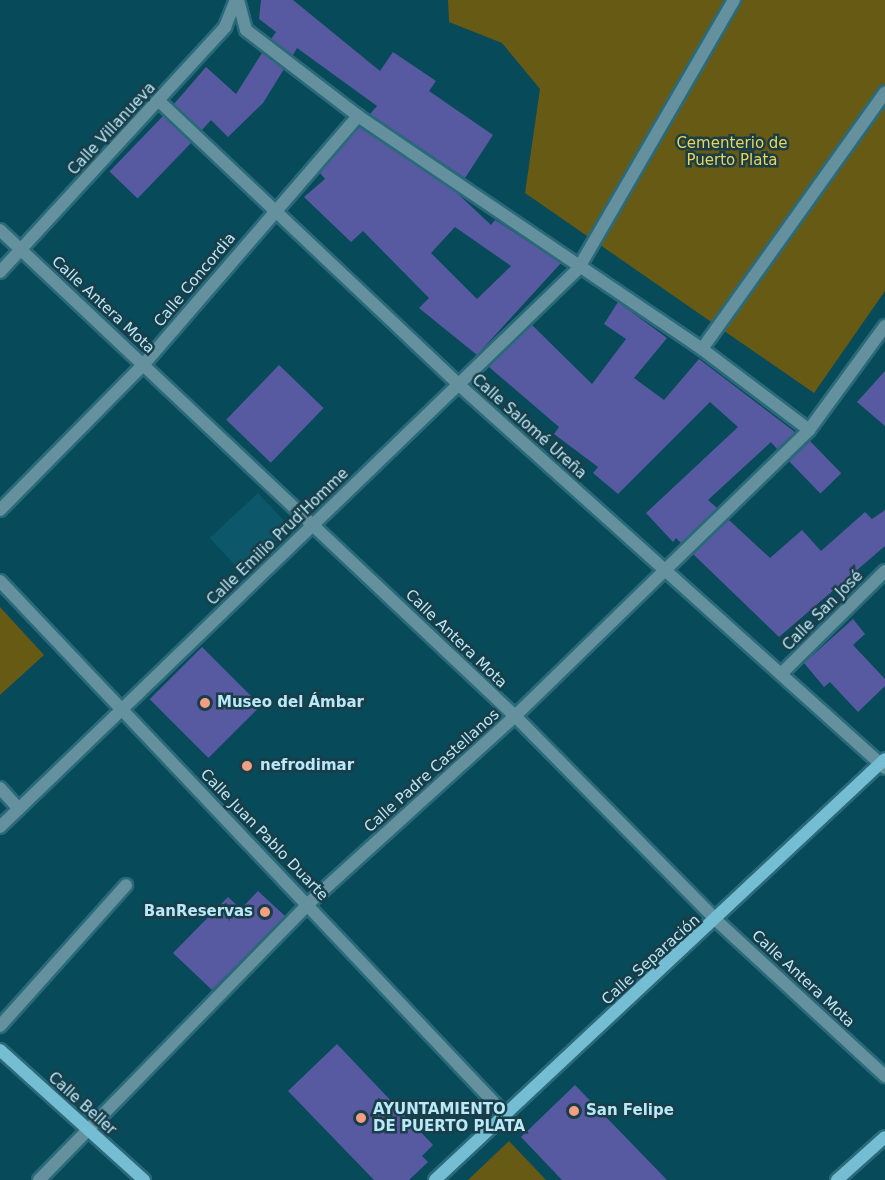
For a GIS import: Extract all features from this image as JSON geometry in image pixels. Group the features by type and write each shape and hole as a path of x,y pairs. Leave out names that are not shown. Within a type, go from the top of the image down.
{"street":[{"name":"Calle Villanueva","path":"0,272 225,27 237,0"},
{"path":"237,0 246,30 358,116 578,269 702,349 809,430"},
{"name":"Calle Emilio Prud'Homme","path":"0,827 578,269 735,0"},
{"path":"702,349 885,92"},
{"name":"Calle Salomé Ureña","path":"159,101 458,384 883,764"},
{"name":"Calle Concordia","path":"0,510 144,364 274,209 358,116"},
{"name":"Calle Antera Mota","path":"0,230 515,716 717,921 885,1076"},
{"name":"Calle Padre Castellanos","path":"39,1180 309,903 515,716 668,571 809,430 885,326"},
{"name":"Calle San José","path":"782,673 885,571"},
{"name":"Calle Juan Pablo Duarte","path":"0,581 309,903 504,1113"},
{"name":"Calle Separación","path":"435,1180 504,1113 717,921 883,764"},
{"path":"0,788 19,809"},
{"path":"0,1026 126,885"},
{"name":"Calle Beller","path":"0,1050 144,1180"},
{"path":"837,1180 885,1137"}],"shaded area":[{"path":"258,493 290,527 242,572 210,538"}],"green space":[{"name":"Cementerio de Puerto Plata","path":"448,0 885,0 885,291 814,393 525,193 540,89 502,43 449,22"},
{"path":"0,607 44,655 0,695"},
{"path":"509,1141 546,1180 468,1180"}],"building":[{"path":"261,0 293,0 380,71 393,52 436,81 429,91 493,135 465,178 370,114 377,106 297,48 293,55 271,39 276,32 259,19"},
{"path":"262,53 284,69 263,103 228,137 211,120 202,130 174,104 206,67 236,94"},
{"path":"163,116 191,143 138,198 110,171"},
{"path":"359,127 456,192 491,225 495,220 561,263 477,355 419,308 429,298 363,231 351,242 304,197 325,179 320,173","holes":["455,227 511,266 477,299 431,253"]},
{"path":"618,302 667,338 634,378 664,400 699,359 795,432 777,449 771,442 708,500 717,508 681,543 676,538 673,542 646,513 738,427 710,402 618,494 593,473 598,467 554,434 559,427 489,367 532,325 592,384 626,339 604,324"},
{"path":"279,365 324,408 271,463 226,420"},
{"path":"885,371 885,426 857,402"},
{"path":"810,441 841,473 820,494 789,461"},
{"path":"885,510 885,546 779,637 693,554 729,520 770,558 802,530 821,551 865,512 872,519"},
{"path":"853,619 865,634 853,645 885,679 885,686 858,712 830,682 824,687 804,663"},
{"name":"Museo del Ámbar","path":"202,647 261,706 208,758 150,699"},
{"path":"258,891 285,916 212,990 173,953 228,897 241,909"},
{"name":"AYUNTAMIENTO DE PUERTO PLATA","path":"337,1044 433,1145 422,1156 428,1162 409,1180 374,1180 288,1091"},
{"name":"San Felipe","path":"575,1085 667,1180 562,1180 521,1137"}],"place":[{"name":"Museo del Ámbar","path":"205,703"},
{"name":"nefrodimar","path":"247,766"},
{"name":"BanReservas","path":"265,912"},
{"name":"San Felipe","path":"574,1111"},
{"name":"AYUNTAMIENTO DE PUERTO PLATA","path":"361,1118"}]}
